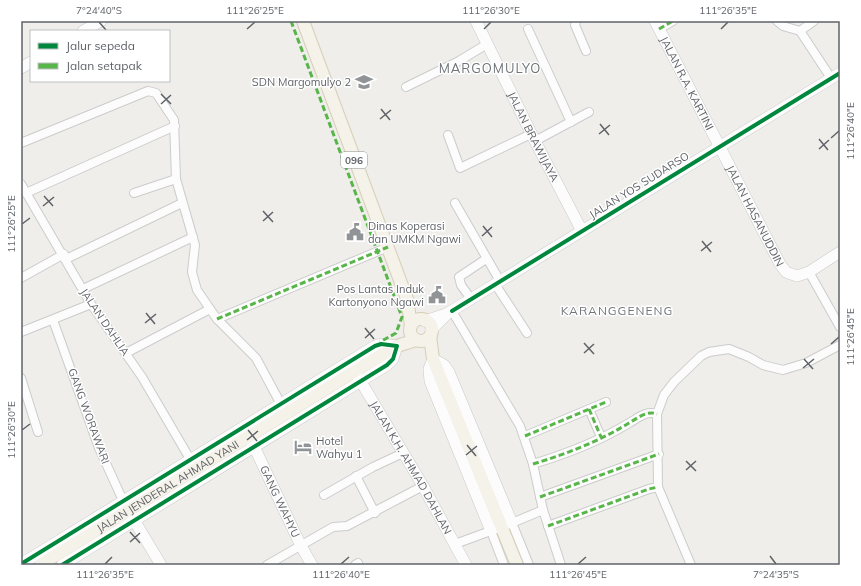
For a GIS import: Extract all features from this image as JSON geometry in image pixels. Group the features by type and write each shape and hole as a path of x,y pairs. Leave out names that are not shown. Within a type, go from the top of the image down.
{"main road":[{"name":"096","path":"303,21 407,298 414,334"},
{"name":"096","path":"407,298 427,327"},
{"path":"427,327 416,321 414,334 433,360 454,397 468,459 522,564"},
{"path":"414,334 425,340 427,327"},
{"path":"427,327 433,360"},
{"name":"JALAN JENDERAL AHMAD YANI","path":"40,565 65,544 128,511 196,468 252,441 283,409 358,376 414,334"}],"street":[{"path":"85,30 100,21"},
{"name":"JALAN BRAWIJAYA","path":"476,21 533,137 582,230"},
{"path":"576,21 575,24 586,51"},
{"path":"657,25 673,21"},
{"path":"777,21 783,26 800,31 836,75"},
{"path":"800,31 814,21"},
{"name":"JALAN R.A. KARTINI","path":"657,25 720,146"},
{"path":"528,29 571,122"},
{"path":"406,87 459,61 487,44"},
{"path":"21,68 30,63"},
{"name":"JALAN YOS SUDARSO","path":"427,327 582,230 836,75"},
{"path":"21,143 148,91 156,93 171,114 175,126 176,179 195,245 192,272 194,282 201,297 217,319 256,358 283,409"},
{"path":"448,134 460,168 571,122 589,112"},
{"path":"26,193 175,126"},
{"name":"JALAN HASANUDDIN","path":"720,146 780,264 786,272 797,276 809,272 840,252"},
{"path":"134,193 176,179"},
{"name":"JALAN DAHLIA","path":"21,184 65,257 91,304 142,377 196,468"},
{"path":"21,278 182,203"},
{"path":"455,203 527,333"},
{"path":"83,289 193,237"},
{"path":"217,319 388,247"},
{"path":"471,299 461,285 459,277 486,259"},
{"path":"809,272 840,327"},
{"path":"21,332 91,304"},
{"path":"126,353 210,309"},
{"path":"450,312 513,412 525,436 543,510 561,565"},
{"name":"GANG WORAWARI","path":"54,320 99,448 128,511"},
{"path":"196,468 375,346 380,344 397,346"},
{"path":"691,565 658,487 659,454 657,414 664,395 674,382 700,356 709,352 729,349 749,357 763,365 783,370 806,363 840,344"},
{"path":"433,360 429,372 430,381 468,459"},
{"path":"252,441 358,376"},
{"name":"JALAN K.H. AHMAD DAHLAN","path":"358,376 423,486 466,565"},
{"path":"21,378 38,432"},
{"path":"454,397 502,527 504,565"},
{"path":"525,436 606,402"},
{"path":"589,409 601,437"},
{"path":"533,464 571,451 623,428 648,412 657,414"},
{"name":"GANG WAHYU","path":"252,441 301,546 312,565"},
{"path":"324,495 356,476 403,453"},
{"path":"540,497 659,454"},
{"path":"356,476 375,513"},
{"path":"267,565 333,527 346,526 375,513 423,486"},
{"path":"548,526 649,488 658,487"},
{"path":"454,544 502,527 543,510"},
{"path":"62,565 128,511 161,565"},
{"path":"21,564 65,544"}],"marked path":[{"path":"291,21 402,317 396,333 380,342"},
{"path":"659,29 673,21"},
{"path":"217,319 388,247"},
{"path":"525,436 606,402"},
{"path":"589,409 601,437"},
{"path":"533,464 595,441 618,430 643,415 650,413 657,414"},
{"path":"540,497 659,454"},
{"path":"548,526 658,487"}],"cycle path":[{"path":"452,311 840,73"},
{"path":"21,564 375,346 381,344 397,346 393,359 387,365 62,565"}],"place":[{"name":"SDN Margomulyo 2","path":"364,82"},
{"name":"Dinas Koperasi dan UMKM Ngawi","path":"355,232"},
{"name":"Pos Lantas Induk Kartonyono Ngawi","path":"437,295"},
{"name":"Hotel Wahyu 1","path":"303,447"}],"district":[{"name":"MARGOMULYO","path":"490,68"},
{"name":"KARANGGENENG","path":"617,310"}]}
